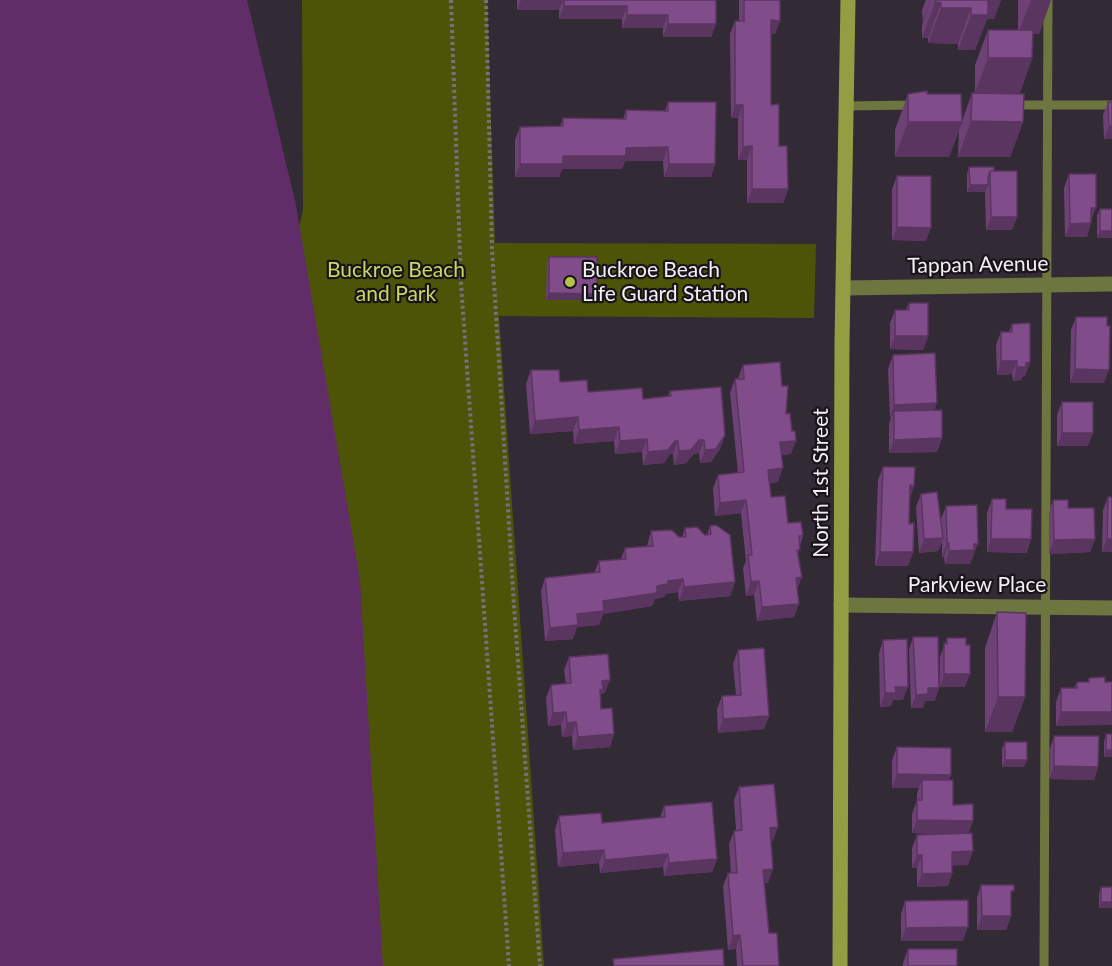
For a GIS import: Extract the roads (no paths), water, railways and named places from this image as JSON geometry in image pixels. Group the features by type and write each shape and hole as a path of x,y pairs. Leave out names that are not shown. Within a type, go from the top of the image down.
{"street":[{"name":"North 1st Street","path":"840,966 841,605 848,0"},
{"name":"Tappan Avenue","path":"844,288 1112,284"},
{"name":"Parkview Place","path":"841,605 1112,608"}],"lane":[{"path":"1044,966 1048,0"},
{"path":"846,106 931,105"},
{"path":"1001,105 1112,105"}],"place":[{"name":"Buckroe Beach Life Guard Station","path":"570,282"}],"park label":[{"name":"Buckroe Beach and Park","path":"396,282"}]}
